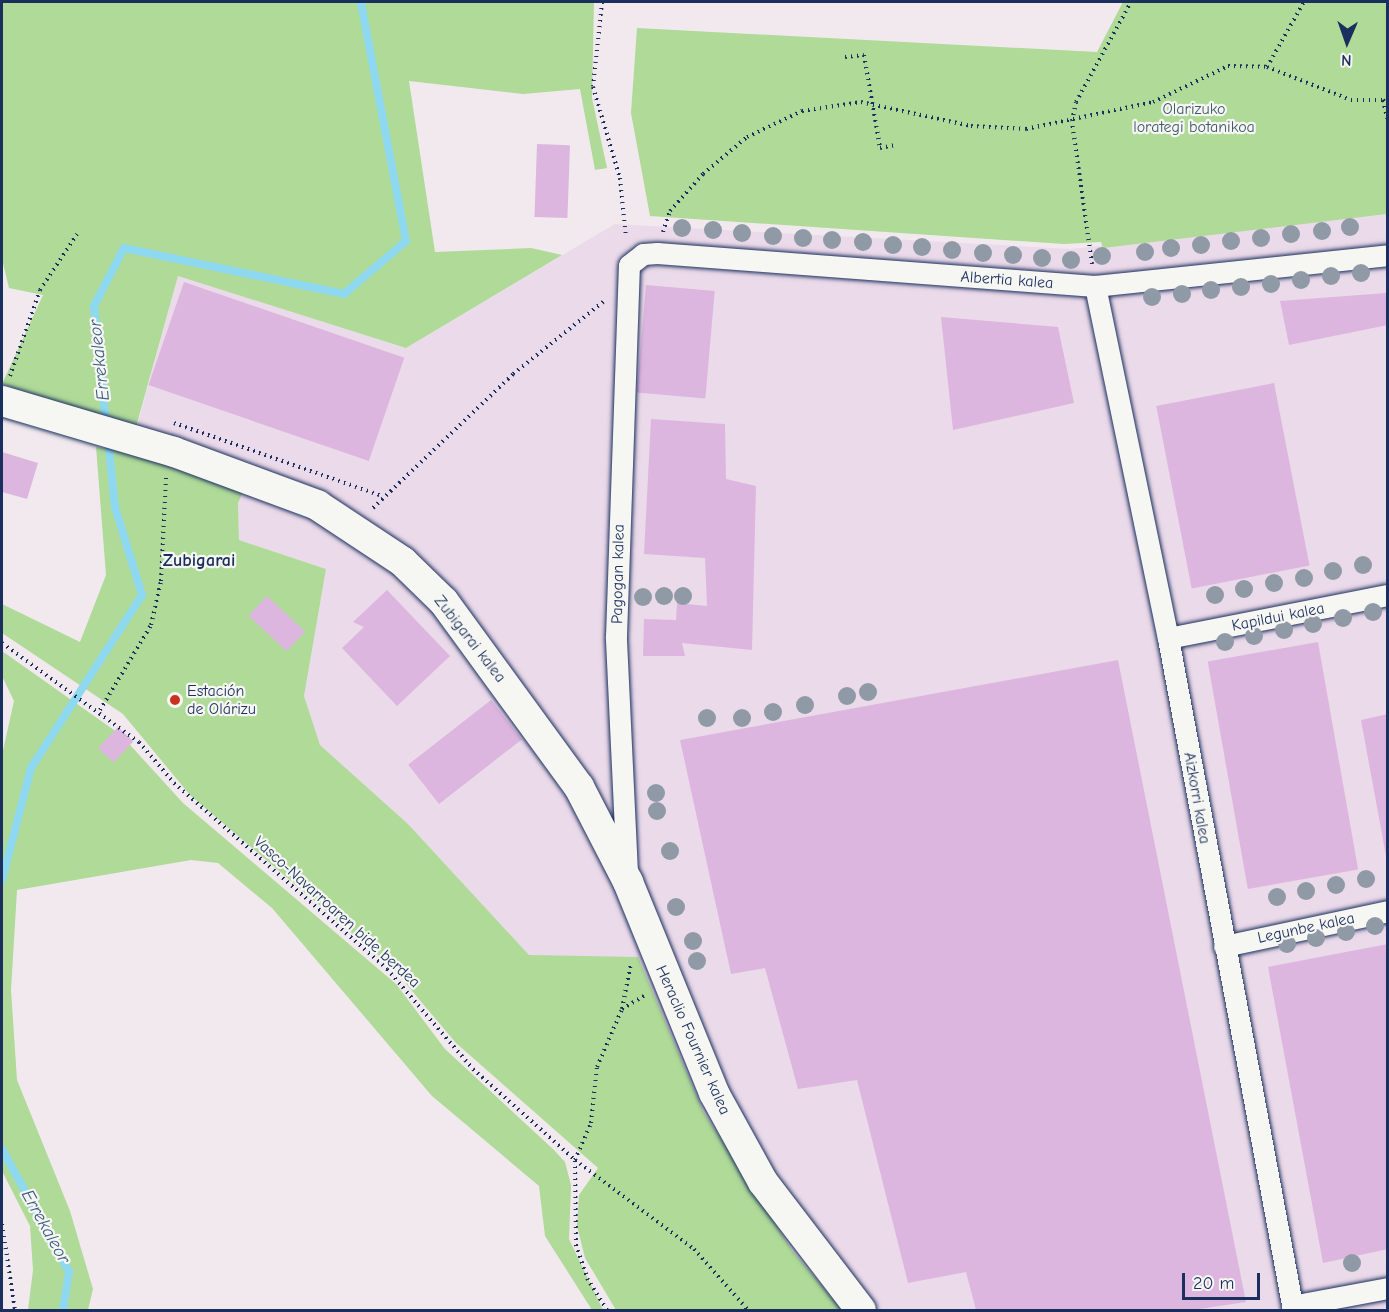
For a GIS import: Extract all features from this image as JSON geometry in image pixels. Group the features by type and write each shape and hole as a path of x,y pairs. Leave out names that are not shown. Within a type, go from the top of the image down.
{"main road":[{"name":"Zubigarai kalea","path":"2,401 174,452 270,485 355,527 444,602 483,651 579,787 628,882 653,945"},
{"name":"Heraclio Fournier kalea","path":"653,945 714,1093 763,1182 861,1311"}],"street":[{"name":"Albertia kalea","path":"627,274 644,254 657,253 1095,286 1388,255"},
{"name":"Pagogan kalea","path":"627,274 616,636 628,882"},
{"name":"Aizkorri kalea","path":"1095,286 1168,638 1292,1308"},
{"name":"Kapildui kalea","path":"1168,638 1388,595"},
{"name":"Legunbe kalea","path":"1224,946 1388,911"},
{"path":"1292,1308 1388,1288"}],"path":[{"path":"355,527 513,374 627,274 620,178 593,87 602,2"},
{"path":"1095,286 1072,121 1076,102 1131,2"},
{"path":"1267,67 1304,2"},
{"path":"845,57 864,55 880,148 896,145"},
{"path":"657,253 670,211 747,137 802,111 873,104 971,126 1026,129 1153,102 1228,66 1267,67 1351,100 1383,100 1388,96"},
{"path":"1383,100 1388,105"},
{"path":"1383,100 1388,122"},
{"path":"2,401 40,290 77,234"},
{"path":"100,710 151,625 160,580 166,472 174,452"},
{"name":"Vasco-Navarroaren bide berdea","path":"2,643 53,675 100,710 225,830 387,969 473,1069 575,1160 694,1249 748,1311"},
{"path":"607,1311 588,1280 576,1246 575,1160 591,1123 597,1066 622,1009"},
{"path":"2,1224 15,1311"}],"shaded area":[{"path":"1387,214 1387,1310 841,1310 775,1227 694,1095 574,959 529,955 408,824 320,745 304,696 326,569 239,540 238,503 243,492 130,452 178,276 406,348 615,224 1071,249"}],"green space":[{"path":"2,2 594,2 592,98 607,168 595,170 580,89 523,94 409,81 435,252 531,248 562,255 406,348 178,276 136,427 2,384 43,295 9,288 2,259"},
{"name":"Olarizuko lorategi botanikoa","path":"1123,2 1387,2 1387,214 1103,248 1101,242 1064,244 650,216 631,113 637,28 1097,52"},
{"path":"96,447 130,452 243,492 238,503 239,540 326,569 304,696 320,745 408,824 529,955 638,957 703,1111 792,1250 842,1310 616,1310 585,1258 577,1226 579,1195 598,1168 456,1043 391,966 190,795 123,714 2,633 2,604 80,642 106,575"},
{"path":"2,651 121,735 183,803 396,984 445,1049 565,1162 571,1185 569,1239 603,1310 592,1310 545,1236 539,1186 432,1096 272,908 218,863 191,860 17,890 11,990 17,1080 70,1211 93,1289 88,1310 28,1310 33,1270 30,1226 2,1171 2,755 14,701 2,676"}],"building":[{"path":"537,144 570,145 567,218 534,217"},
{"path":"184,282 404,358 369,461 149,385"},
{"path":"646,285 715,291 705,399 637,393"},
{"path":"1386,293 1388,325 1289,345 1280,301"},
{"path":"941,317 1058,327 1074,403 953,430"},
{"path":"1274,383 1309,566 1192,588 1156,406"},
{"path":"651,419 725,424 726,479 756,486 752,650 682,643 685,656 643,656 644,619 676,620 677,603 707,606 705,558 644,554"},
{"path":"2,452 38,463 27,499 2,492"},
{"path":"387,590 450,656 397,706 342,648 364,627 353,622"},
{"path":"267,596 305,631 287,651 249,616"},
{"path":"1318,642 1358,869 1248,889 1208,661"},
{"path":"1118,660 1246,1302 1193,1310 976,1310 966,1272 908,1283 857,1080 798,1089 765,968 731,974 680,740"},
{"path":"491,700 522,739 439,804 408,765"},
{"path":"1388,714 1388,856 1386,856 1361,720"},
{"path":"118,727 133,741 114,763 98,748"},
{"path":"1388,944 1388,1249 1323,1263 1268,967"}],"waterway":[{"name":"Errekaleor","path":"106,424 94,306 124,248 344,294 406,241 361,2"},
{"name":"Errekaleor","path":"2,880 31,768 142,595 115,507 108,439"},
{"name":"Errekaleor","path":"2,1149 69,1272 63,1310"}],"place":[{"name":"Estación de Olárizu","path":"175,700"}],"district":[{"name":"Zubigarai","path":"199,561"}]}
